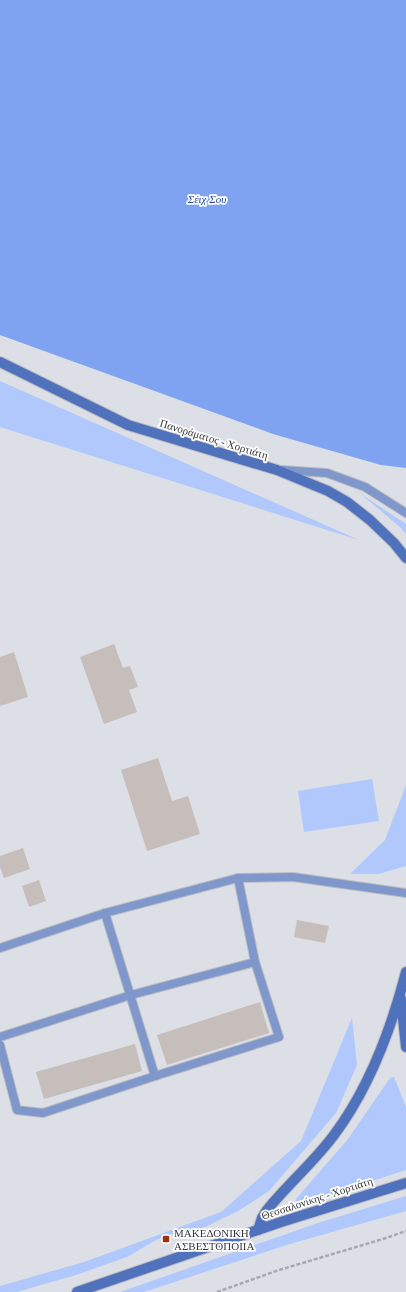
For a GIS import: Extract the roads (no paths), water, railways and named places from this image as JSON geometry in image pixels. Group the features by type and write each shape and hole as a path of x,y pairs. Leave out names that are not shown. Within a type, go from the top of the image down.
{"main road":[{"name":"Πανοράματος - Χορτιάτη","path":"0,362 128,425 277,470 316,486 347,502 380,529 406,558"},
{"path":"258,1230 264,1214 324,1148 356,1102 382,1049 406,972"},
{"path":"401,991 406,1047"},
{"name":"Θεσσαλονίκης - Χορτιάτη","path":"78,1292 258,1230 406,1183"}],"lane":[{"path":"277,470 327,473 365,487 406,513"},
{"path":"0,948 105,913 238,878 293,877 406,893"},
{"path":"0,1045 17,1110 43,1113 279,1037 255,962 238,878"},
{"path":"105,913 155,1076"},
{"path":"0,1037 131,994 255,962"}],"place":[{"name":"ΜΑΚΕΔΟΝΙΚΗ ΑΣΒΕΣΤΟΠΟΙΙΑ","path":"166,1239"}],"park label":[{"name":"Σέιχ Σου","path":"207,199"}]}
